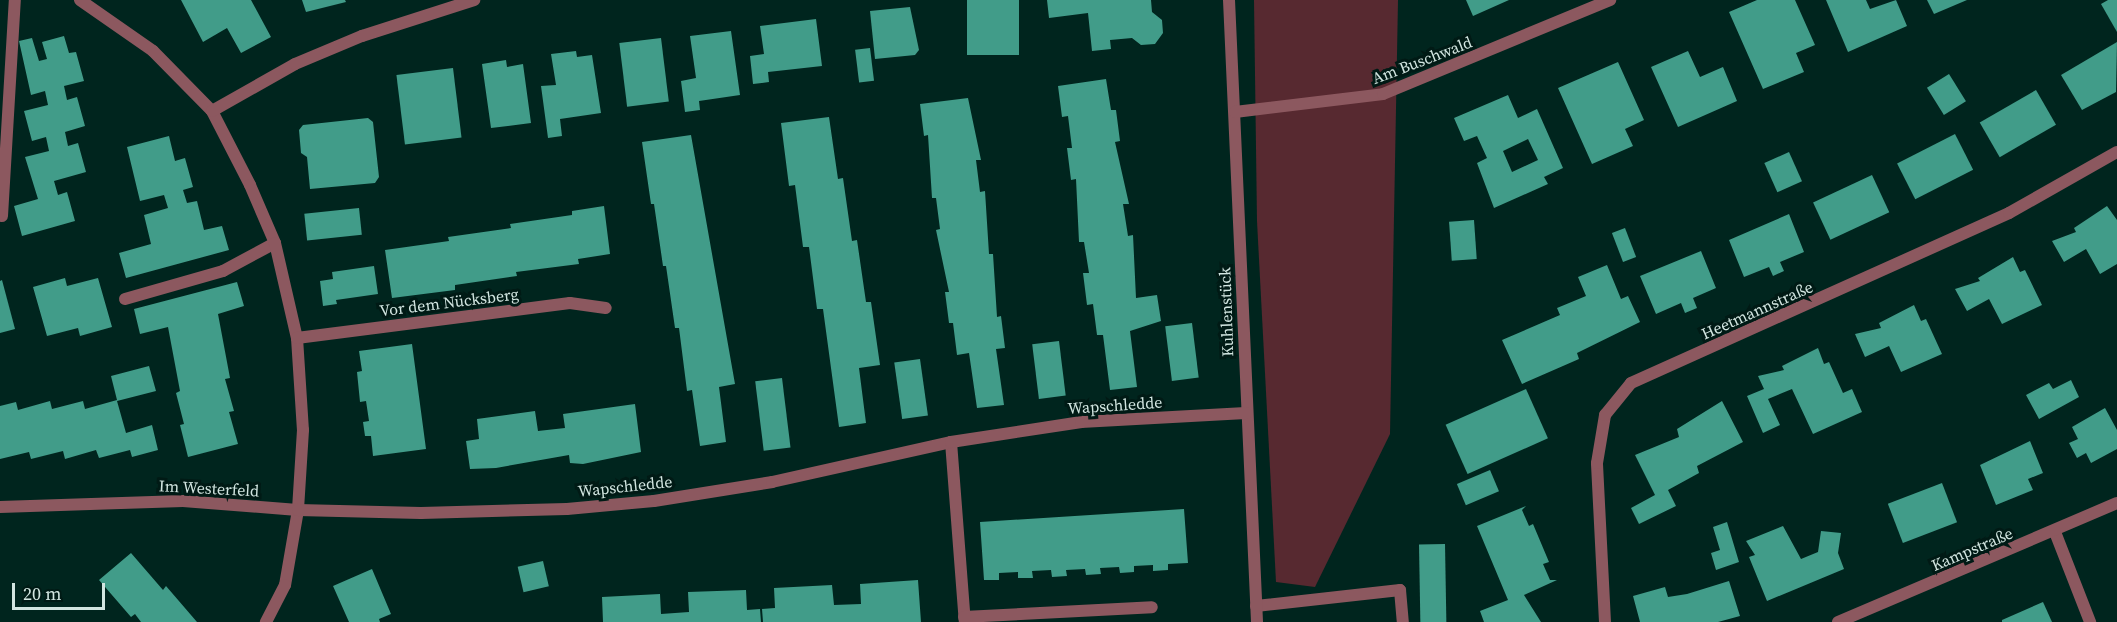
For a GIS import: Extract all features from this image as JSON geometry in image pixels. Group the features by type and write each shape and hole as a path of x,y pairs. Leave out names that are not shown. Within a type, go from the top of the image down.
{"street":[{"path":"2,216 15,0"},
{"path":"80,0 153,51 212,111 250,185 275,243 297,338 303,430 298,510 285,585 266,622"},
{"path":"212,111 295,64 362,36 474,0"},
{"name":"Kuhlenstück","path":"1229,0 1257,622"},
{"name":"Am Buschwald","path":"1235,112 1383,94 1610,0"},
{"name":"Heetmannstraße","path":"1605,622 1597,463 1605,415 1631,383 1999,218 2117,152"},
{"path":"125,299 223,271 275,243"},
{"name":"Vor dem Nücksberg","path":"297,338 570,303 606,308"},
{"name":"Wapschledde","path":"298,510 556,509 654,501 772,482 951,442 1081,422 1246,413"},
{"path":"951,442 964,620 1152,607"},
{"name":"Im Westerfeld","path":"0,507 183,501 298,510"},
{"name":"Kampstraße","path":"1838,622 2055,532 2117,503"},
{"path":"2055,532 2090,622"},
{"path":"1256,606 1400,590 1403,622"}],"shaded area":[{"path":"1254,0 1398,0 1390,434 1315,587 1276,582 1257,221"}],"building":[{"path":"181,0 251,0 271,37 241,53 227,28 203,42"},
{"path":"302,0 345,0 346,2 306,12"},
{"path":"967,0 1019,0 1019,55 967,55"},
{"path":"1047,0 1151,0 1152,12 1162,20 1163,33 1155,44 1141,45 1132,38 1110,40 1111,49 1092,51 1088,13 1049,18"},
{"path":"1466,0 1509,0 1473,16"},
{"path":"1757,0 1795,0 1815,45 1796,53 1804,72 1763,89 1729,12"},
{"path":"1826,0 1866,0 1870,9 1896,0 1907,26 1848,52"},
{"path":"1927,0 1967,0 1934,14"},
{"path":"2108,0 2117,0 2117,32 2101,4"},
{"path":"910,7 919,50 915,55 875,59 870,11"},
{"path":"816,19 822,66 768,72 769,82 753,84 750,56 764,54 760,26"},
{"path":"731,31 740,95 699,101 700,110 685,112 681,81 696,78 690,36"},
{"path":"64,36 69,53 76,52 84,81 64,86 67,100 77,97 85,126 65,132 68,146 78,143 86,172 54,181 58,195 67,192 75,221 22,236 14,206 38,199 25,157 49,151 46,137 32,141 24,111 48,105 45,91 31,95 19,41 32,38 39,61 47,59 42,42"},
{"path":"661,38 669,102 627,107 619,43"},
{"path":"2117,42 2116,92 2082,110 2061,75"},
{"path":"870,48 874,81 859,83 855,50"},
{"path":"576,51 577,57 592,55 601,113 560,119 562,136 548,138 541,86 556,85 551,54"},
{"path":"1688,51 1700,77 1723,67 1737,101 1678,127 1651,67"},
{"path":"506,60 507,67 523,64 531,123 491,128 482,64"},
{"path":"1618,62 1644,120 1625,129 1633,146 1592,164 1558,88"},
{"path":"453,68 462,137 405,144 396,75"},
{"path":"1949,74 1966,101 1944,115 1927,88"},
{"path":"1106,79 1111,110 1116,110 1120,141 1115,142 1129,204 1123,204 1128,236 1133,235 1136,298 1157,295 1161,321 1130,331 1137,387 1110,390 1103,335 1097,335 1093,304 1087,305 1083,273 1089,273 1084,242 1079,242 1076,179 1071,180 1067,148 1072,148 1068,116 1062,117 1058,86"},
{"path":"2036,90 2056,125 2000,157 1980,122"},
{"path":"1508,95 1518,118 1537,109 1563,168 1544,177 1548,184 1494,208 1477,163 1487,158 1477,136 1464,141 1454,118","holes":["1528,139 1538,160 1512,172 1503,151"]},
{"path":"968,98 981,160 976,160 980,192 985,191 989,254 993,254 997,317 1001,316 1005,348 996,349 1004,405 977,408 969,353 957,355 953,323 949,323 945,292 949,292 936,230 940,229 936,198 932,198 928,135 924,136 920,104"},
{"path":"829,117 838,179 843,178 852,241 857,240 866,302 871,302 880,365 859,368 866,423 839,427 823,309 817,309 809,247 803,247 795,185 789,186 781,123"},
{"path":"368,118 373,122 379,177 375,183 310,189 307,157 301,153 299,130 303,125"},
{"path":"1955,134 1973,170 1915,199 1897,164"},
{"path":"691,135 735,384 719,387 726,442 700,446 692,390 687,391 679,328 675,328 654,204 651,204 642,142"},
{"path":"169,136 175,161 185,158 193,187 183,190 187,203 197,201 204,230 222,226 229,250 126,278 119,253 151,244 144,215 168,208 164,195 140,201 127,147"},
{"path":"1789,152 1802,181 1777,192 1764,163"},
{"path":"1872,175 1889,212 1830,240 1813,202"},
{"path":"604,206 610,254 578,259 579,264 516,272 517,276 455,285 455,290 392,298 385,250 449,241 448,237 511,228 510,224 572,215 572,211"},
{"path":"2107,206 2117,220 2117,264 2100,274 2086,249 2064,262 2052,241 2076,232 2074,228"},
{"path":"359,208 362,235 307,241 304,214"},
{"path":"1789,214 1804,252 1780,262 1784,271 1773,276 1769,267 1744,277 1729,240"},
{"path":"1474,220 1477,259 1452,261 1449,222"},
{"path":"1625,228 1636,257 1623,262 1612,233"},
{"path":"1701,251 1716,288 1693,298 1697,308 1685,313 1681,303 1656,314 1640,276"},
{"path":"2013,257 2020,272 2025,270 2042,305 2002,324 1989,299 1967,311 1955,289 1980,281 1978,278"},
{"path":"1607,265 1621,299 1628,296 1640,322 1577,353 1579,359 1522,384 1502,340 1560,315 1557,308 1586,296 1578,277"},
{"path":"374,266 378,294 336,300 337,304 323,306 320,281 333,279 332,272"},
{"path":"65,278 67,286 98,278 112,327 80,336 78,328 47,336 33,287"},
{"path":"2,280 15,329 0,333 0,281"},
{"path":"237,282 244,306 218,314 230,378 225,379 234,411 229,412 238,444 188,457 180,425 184,424 176,393 180,391 168,327 140,334 134,309"},
{"path":"1914,305 1921,321 1926,319 1942,354 1901,372 1889,346 1865,357 1855,334 1881,328 1879,323"},
{"path":"1192,323 1199,378 1172,381 1165,326"},
{"path":"1059,341 1066,396 1039,399 1032,344"},
{"path":"412,344 426,449 373,456 371,436 365,436 363,422 369,421 366,401 360,402 357,372 362,371 359,351"},
{"path":"1818,348 1824,364 1829,362 1843,393 1852,389 1862,412 1813,434 1792,389 1768,399 1780,425 1763,433 1747,396 1764,389 1758,376 1784,370 1782,366"},
{"path":"920,359 928,415 902,419 894,363"},
{"path":"149,366 156,391 117,401 126,433 152,425 158,450 132,457 130,450 99,458 96,450 65,459 63,451 31,459 29,452 0,459 0,406 16,402 18,410 50,401 52,409 83,401 85,409 117,400 111,376"},
{"path":"782,378 791,447 764,451 755,381"},
{"path":"2071,380 2079,397 2039,419 2026,395 2049,383 2053,389"},
{"path":"1526,389 1548,438 1468,474 1446,425"},
{"path":"1722,401 1743,442 1697,466 1699,473 1668,490 1676,506 1639,524 1631,508 1655,495 1635,455 1679,437 1677,429"},
{"path":"635,404 641,452 583,464 570,463 569,455 496,468 470,469 466,441 479,439 477,419 535,411 538,431 565,428 563,414"},
{"path":"2105,408 2117,430 2117,449 2091,463 2086,453 2077,458 2069,443 2078,439 2072,427"},
{"path":"2030,441 2043,473 2028,479 2033,490 1996,505 1980,465"},
{"path":"1490,470 1499,491 1466,505 1457,484"},
{"path":"1942,483 1957,522 1903,543 1888,504"},
{"path":"1526,506 1522,510 1529,526 1533,524 1549,562 1543,564 1550,580 1557,580 1524,595 1541,622 1484,622 1480,611 1508,600 1477,526"},
{"path":"1184,509 1188,563 1168,564 1168,570 1153,571 1153,565 1134,566 1134,572 1120,573 1119,567 1100,568 1101,574 1086,575 1085,569 1066,570 1067,576 1052,577 1051,570 1032,571 1033,578 1018,578 1018,572 999,573 999,580 984,580 980,522"},
{"path":"1727,522 1739,562 1716,570 1711,553 1720,550 1713,527"},
{"path":"1783,526 1801,559 1818,552 1821,531 1841,533 1838,553 1844,569 1767,601 1749,557 1755,555 1746,541"},
{"path":"1419,544 1445,544 1446,622 1420,622"},
{"path":"131,553 163,590 166,586 197,622 141,622 135,614 131,617 99,580"},
{"path":"543,561 549,586 524,592 518,567"},
{"path":"372,569 391,614 379,619 380,622 349,622 333,586"},
{"path":"918,580 921,622 763,622 762,609 775,608 774,588 832,585 834,605 861,604 860,584"},
{"path":"1729,581 1740,616 1718,622 1640,622 1633,596 1665,587 1668,597 1687,594"},
{"path":"746,590 747,610 760,609 761,622 603,622 602,597 660,594 661,614 689,612 688,592"},
{"path":"2043,602 2052,622 2002,622 2002,620"}]}
